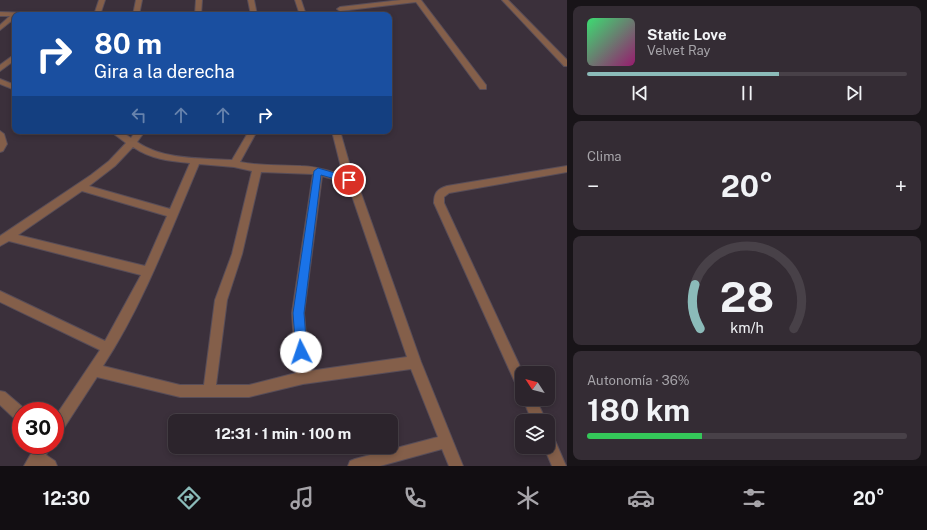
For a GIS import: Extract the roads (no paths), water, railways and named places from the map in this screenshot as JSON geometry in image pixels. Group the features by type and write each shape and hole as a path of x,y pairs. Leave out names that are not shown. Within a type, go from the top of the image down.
{"street":[{"path":"98,12 102,0"},
{"path":"137,12 139,0"},
{"path":"198,12 199,0"},
{"path":"251,0 253,12"},
{"path":"298,0 302,12"},
{"path":"340,8 417,0 483,87"},
{"path":"505,0 567,64"},
{"path":"0,14 12,15"},
{"path":"0,28 12,18"},
{"path":"0,69 12,59"},
{"path":"0,81 12,87"},
{"path":"0,134 3,144 0,148"},
{"path":"118,134 146,152 167,158 234,164 257,169 302,169 318,171 349,180"},
{"path":"4,239 111,164 132,144 139,134"},
{"path":"234,164 251,134"},
{"path":"337,134 349,180 356,194 415,362 456,466"},
{"path":"64,416 108,348 148,272 196,160"},
{"path":"209,391 221,300 237,254 257,169"},
{"path":"515,370 439,203 439,195 447,190 567,169"},
{"path":"303,378 298,313 318,171"},
{"path":"80,187 174,214"},
{"path":"4,239 148,272"},
{"path":"0,296 108,348"},
{"path":"95,370 180,391 249,391 303,378 415,362"},
{"path":"0,397 12,407"},
{"path":"355,466 446,441"},
{"path":"554,454 559,466"},
{"path":"34,462 50,466"}]}
